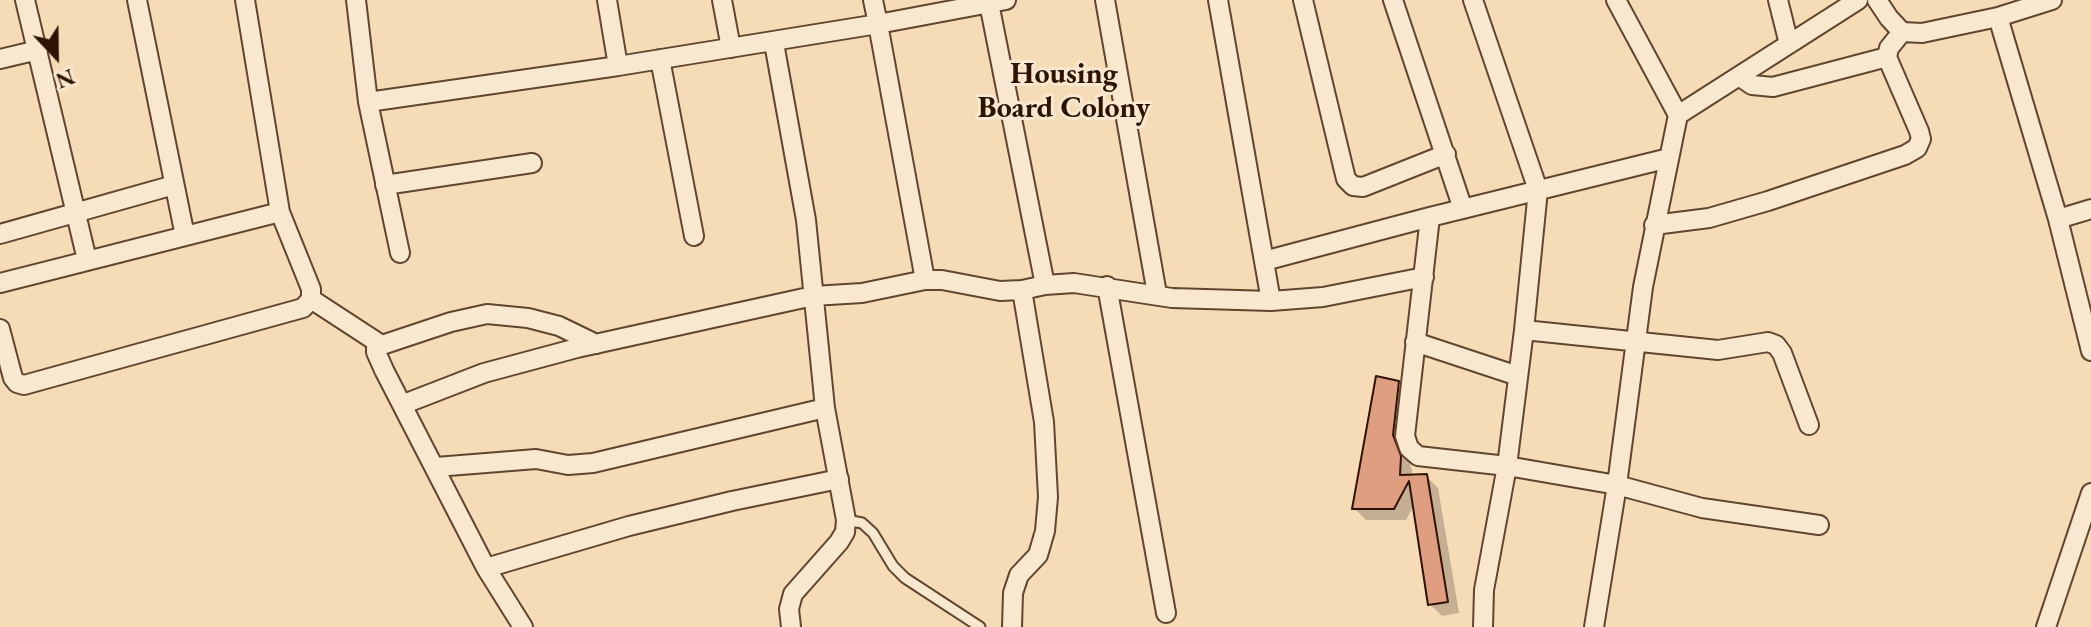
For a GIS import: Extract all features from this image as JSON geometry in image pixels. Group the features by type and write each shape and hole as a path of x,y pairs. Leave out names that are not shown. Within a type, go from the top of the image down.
{"street":[{"path":"25,0 87,260"},
{"path":"137,0 185,236"},
{"path":"0,329 13,378 24,385 303,308 311,299 311,289 280,212 245,0"},
{"path":"356,0 368,102 400,253"},
{"path":"607,0 618,66"},
{"path":"722,0 731,48"},
{"path":"873,0 925,280"},
{"path":"1105,0 1157,294"},
{"path":"1218,0 1271,301"},
{"path":"1303,0 1346,179 1353,186 1363,187 1446,154"},
{"path":"1393,0 1463,209"},
{"path":"1473,0 1538,190 1507,466 1486,575 1483,627"},
{"path":"1594,627 1617,485 1634,343 1654,225 1678,115 1616,0"},
{"path":"1778,0 1789,44"},
{"path":"1678,115 1858,0"},
{"path":"1877,0 1902,32 1922,33 1998,17 2052,0"},
{"path":"368,102 774,43 997,2 1045,285"},
{"path":"1998,17 2058,219 2091,351"},
{"path":"1654,225 1709,218 1768,201 1905,155 1917,148 1921,139 1919,131 1887,57 1889,48 1902,32"},
{"path":"774,43 806,220 825,408 846,520 845,532 839,542 793,594 789,609 791,627"},
{"path":"0,59 38,50"},
{"path":"1739,76 1752,85 1773,87 1887,57"},
{"path":"660,59 694,236"},
{"path":"1264,261 1669,158"},
{"path":"385,185 532,163"},
{"path":"0,234 174,185"},
{"path":"2058,219 2091,209"},
{"path":"0,283 280,212"},
{"path":"1430,217 1405,436 1409,448 1418,456 1507,466 1617,485 1702,508 1819,525"},
{"path":"404,404 484,373 596,344 813,296 862,293 925,280 942,280 1000,291 1074,283 1181,299 1271,301 1323,297 1424,277"},
{"path":"1107,286 1166,613"},
{"path":"1012,627 1013,593 1019,575 1038,555 1045,531 1048,497 1044,422 1022,290"},
{"path":"311,299 380,344"},
{"path":"523,627 486,568 376,352 380,344 487,314 528,318 559,326 596,344"},
{"path":"1524,330 1718,350 1768,342 1776,345 1782,353 1809,425"},
{"path":"1415,342 1518,376"},
{"path":"436,467 536,459 568,465 593,463 825,408"},
{"path":"486,568 644,523 839,479"},
{"path":"2046,627 2091,493"}],"lane":[{"path":"846,520 862,523 873,533 893,566 905,578 980,627"}],"building":[{"path":"1376,376 1399,381 1393,435 1401,456 1400,475 1427,474 1448,602 1428,605 1409,481 1394,509 1352,509"}],"district":[{"name":"Housing Board Colony","path":"1064,92"}]}
